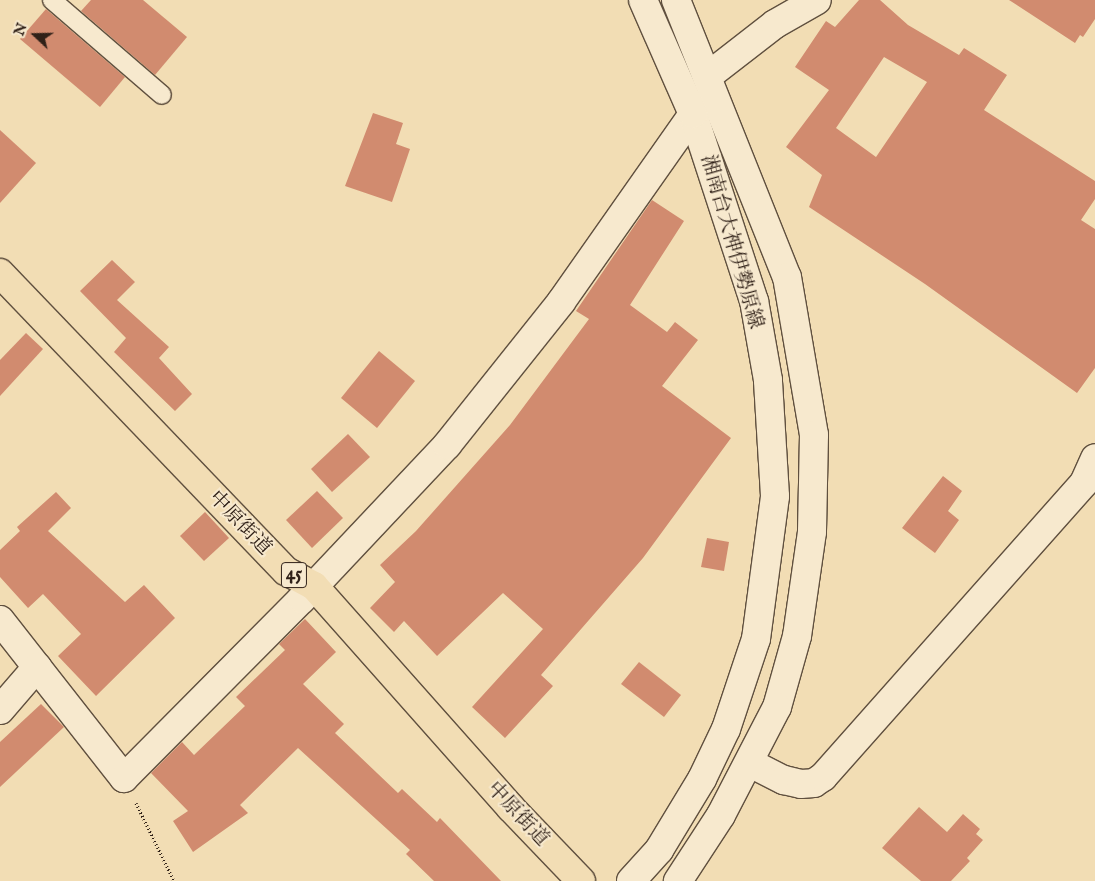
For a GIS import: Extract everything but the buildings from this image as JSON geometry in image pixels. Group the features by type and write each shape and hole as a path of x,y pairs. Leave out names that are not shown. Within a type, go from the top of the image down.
{"main road":[{"name":"中原街道","path":"0,273 286,571 314,586 511,808 581,881"}],"street":[{"name":"湘南台大神伊勢原線","path":"631,881 659,850 702,779 726,728 756,639 775,496 768,380 754,301 693,114 643,0"},
{"name":"湘南台大神伊勢原線","path":"676,0 787,277 814,435 812,532 797,636 777,707 750,763 678,881"},
{"path":"708,76 775,24 817,0"},
{"path":"0,620 124,778 314,586 446,445 561,302 693,114"},
{"path":"750,763 784,780 801,784 814,783 823,777 1084,483 1095,458"},
{"path":"0,710 37,667"}],"lane":[{"path":"52,0 162,95"}],"path":[{"path":"124,778 174,881"}]}
